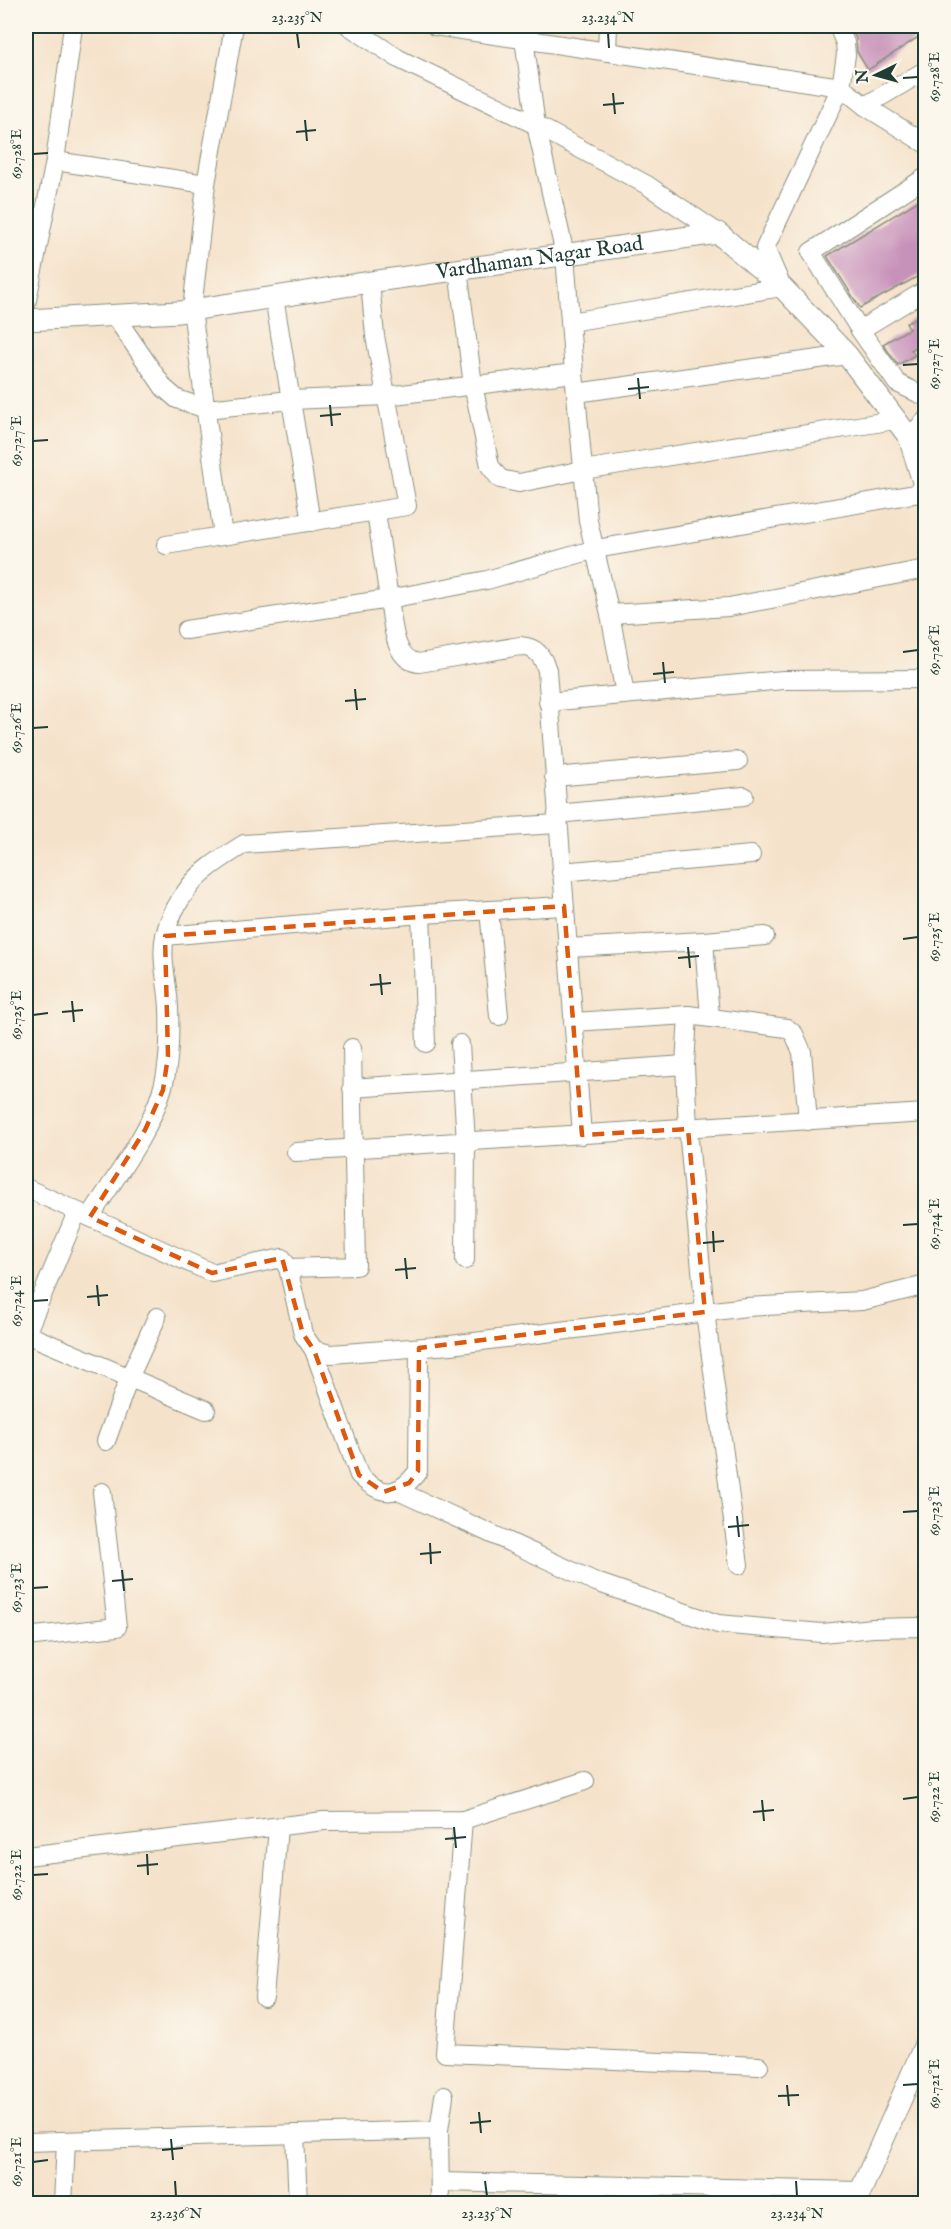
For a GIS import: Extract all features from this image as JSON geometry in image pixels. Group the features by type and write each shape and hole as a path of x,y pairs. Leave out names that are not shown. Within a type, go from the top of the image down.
{"street":[{"path":"26,306 55,161 73,26"},
{"path":"223,536 192,310 206,184 234,26"},
{"path":"186,630 390,599 487,580 596,549 926,492 909,437 847,354 782,287 718,233 647,185 536,125 399,59 350,26"},
{"path":"435,26 841,87 865,106 926,144"},
{"path":"607,52 608,26"},
{"path":"782,287 765,248 841,87 846,55 845,43 838,26"},
{"path":"524,39 536,125 566,255 588,521 610,614 625,694"},
{"path":"865,106 926,70"},
{"path":"55,161 206,184"},
{"path":"926,177 811,252 860,330 897,383 926,397"},
{"name":"Vardhaman Nagar Road","path":"26,320 192,310 370,282 718,233"},
{"path":"458,270 473,386 490,466 500,479 519,483 895,420"},
{"path":"166,545 407,506 375,336 370,282"},
{"path":"570,322 782,287"},
{"path":"860,330 926,290"},
{"path":"274,297 311,522"},
{"path":"114,315 164,388 177,399 206,410 291,400 386,396 574,373"},
{"path":"576,393 847,354"},
{"path":"909,437 926,420"},
{"path":"376,512 398,645 400,651 411,662 419,663 520,646 536,650 547,670 582,1135"},
{"path":"610,614 729,607 926,569"},
{"path":"548,702 783,680 926,679"},
{"path":"554,777 738,761"},
{"path":"206,1410 26,1334 83,1214 145,1130 163,1090 168,1056 169,1007 164,969 165,936 175,908 191,884 244,844 557,819 744,796"},
{"path":"561,872 751,855"},
{"path":"165,936 421,914 564,906"},
{"path":"489,910 499,1016"},
{"path":"421,914 426,1043"},
{"path":"567,948 765,936"},
{"path":"704,941 710,1017"},
{"path":"573,1022 688,1015 787,1028 800,1043 808,1121"},
{"path":"688,1015 685,1065 688,1129 705,1312 739,1565"},
{"path":"460,1044 466,1142 465,1260"},
{"path":"288,1268 356,1266 352,1048"},
{"path":"352,1088 685,1065"},
{"path":"296,1152 926,1113"},
{"path":"26,1188 212,1273 282,1258 288,1268 303,1334 314,1350 359,1475 371,1488 383,1492 396,1490 409,1483 418,1471 419,1348"},
{"path":"314,1350 332,1354 419,1348 746,1307 862,1301 926,1285"},
{"path":"106,1441 129,1378 157,1317"},
{"path":"396,1490 596,1582 718,1624 822,1633 873,1628 918,1627 926,1629"},
{"path":"26,1637 117,1627 102,1492"},
{"path":"26,1856 324,1821 463,1820 585,1781"},
{"path":"463,1820 445,2053 759,2066"},
{"path":"264,1996 279,1827"},
{"path":"440,2182 858,2197 926,2042"},
{"path":"440,2204 439,2130 444,2096"},
{"path":"26,2142 439,2130"},
{"path":"296,2134 298,2204"},
{"path":"63,2204 66,2141"}],"highlighted area":[{"path":"564,906 582,1135 688,1129 705,1312 419,1348 418,1471 409,1483 383,1492 359,1475 314,1350 303,1334 282,1258 212,1273 90,1217 145,1130 163,1090 168,1056 165,936"}],"building":[{"path":"850,26 873,26 878,33 891,26 926,26 926,32 868,70 857,52 856,39"},
{"path":"926,196 926,272 860,308 827,256"},
{"path":"926,312 926,356 919,345 911,350 915,355 898,365 883,344 909,329 906,323"}]}
